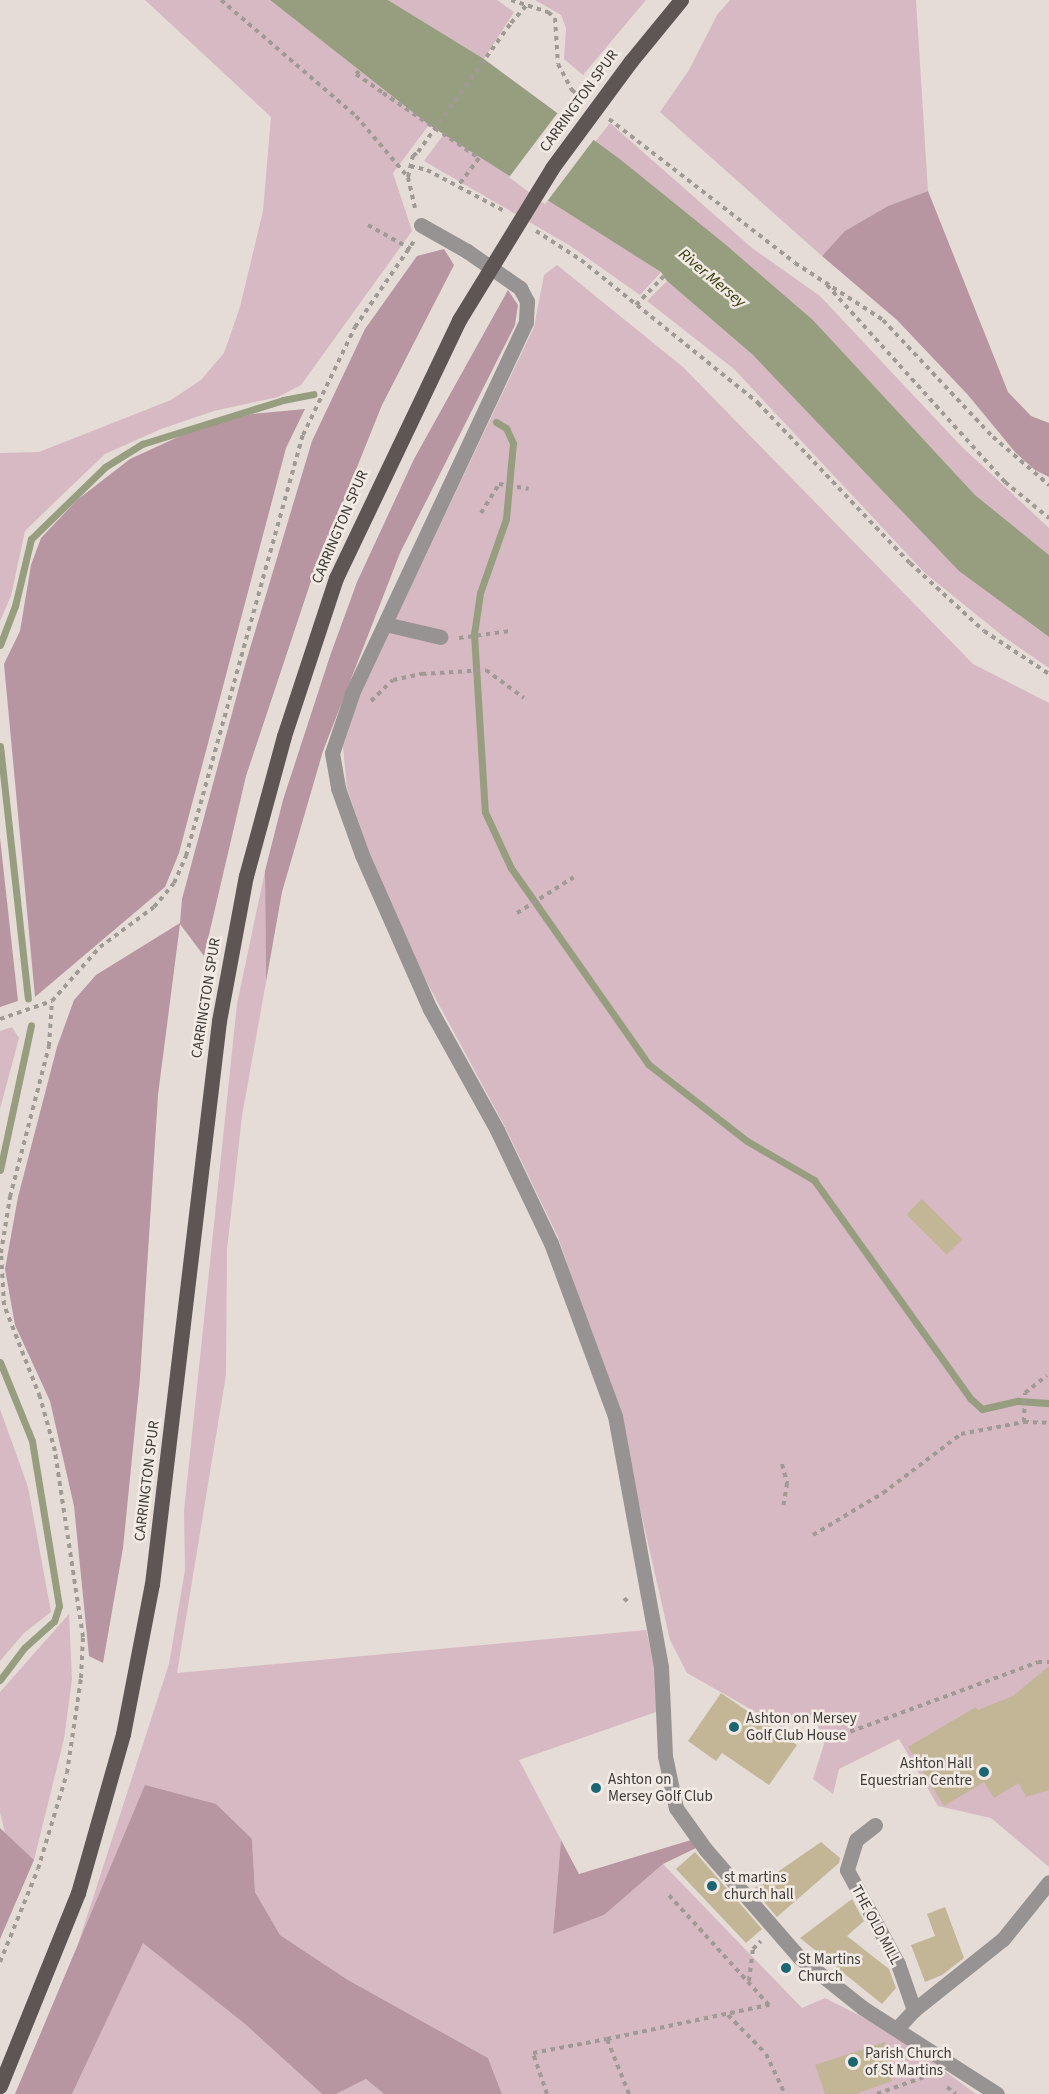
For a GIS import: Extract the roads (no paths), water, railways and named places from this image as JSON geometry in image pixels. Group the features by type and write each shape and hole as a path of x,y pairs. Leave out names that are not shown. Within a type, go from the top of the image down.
{"main road":[{"name":"CARRINGTON SPUR","path":"0,2086 78,1893 125,1722 152,1584 219,1021 246,876 284,736 336,578 459,320 552,168 631,61 681,0"}],"street":[{"path":"421,225 504,275 525,294 527,310 522,332 352,694 332,753 338,788 362,855 426,1000 497,1130 577,1305 615,1416 666,1706 665,1756 676,1808 706,1851 799,1957 855,2002 898,2027 997,2094"},
{"path":"385,624 441,637"},
{"name":"THE OLD MILL","path":"875,1825 856,1840 847,1870 898,1964 914,2010"},
{"path":"898,2027 914,2010 1003,1939 1049,1882"}],"water":[{"name":"River Mersey","path":"270,0 388,0 484,59 621,160 725,244 813,320 975,495 1049,555 1049,637 959,571 753,355 667,281 661,272 429,125"}],"waterway":[{"path":"0,645 15,606 31,539 105,467 142,444 283,400 313,394"},
{"path":"496,422 506,428 513,443 506,519 480,593 474,634 485,812 511,868 648,1064 747,1141 814,1180 971,1399 982,1409 1018,1401 1049,1403"},
{"path":"0,746 28,998"},
{"path":"0,1170 31,1025"},
{"path":"0,1362 32,1441 59,1606 54,1621 24,1648 0,1680"}],"place":[{"name":"Ashton on Mersey Golf Club House","path":"734,1727"},
{"name":"Ashton Hall Equestrian Centre","path":"984,1772"},
{"name":"Ashton on Mersey Golf Club","path":"596,1788"},
{"name":"st martins church hall","path":"712,1886"},
{"name":"St Martins Church","path":"786,1968"},
{"name":"Parish Church of St Martins","path":"853,2062"}]}
